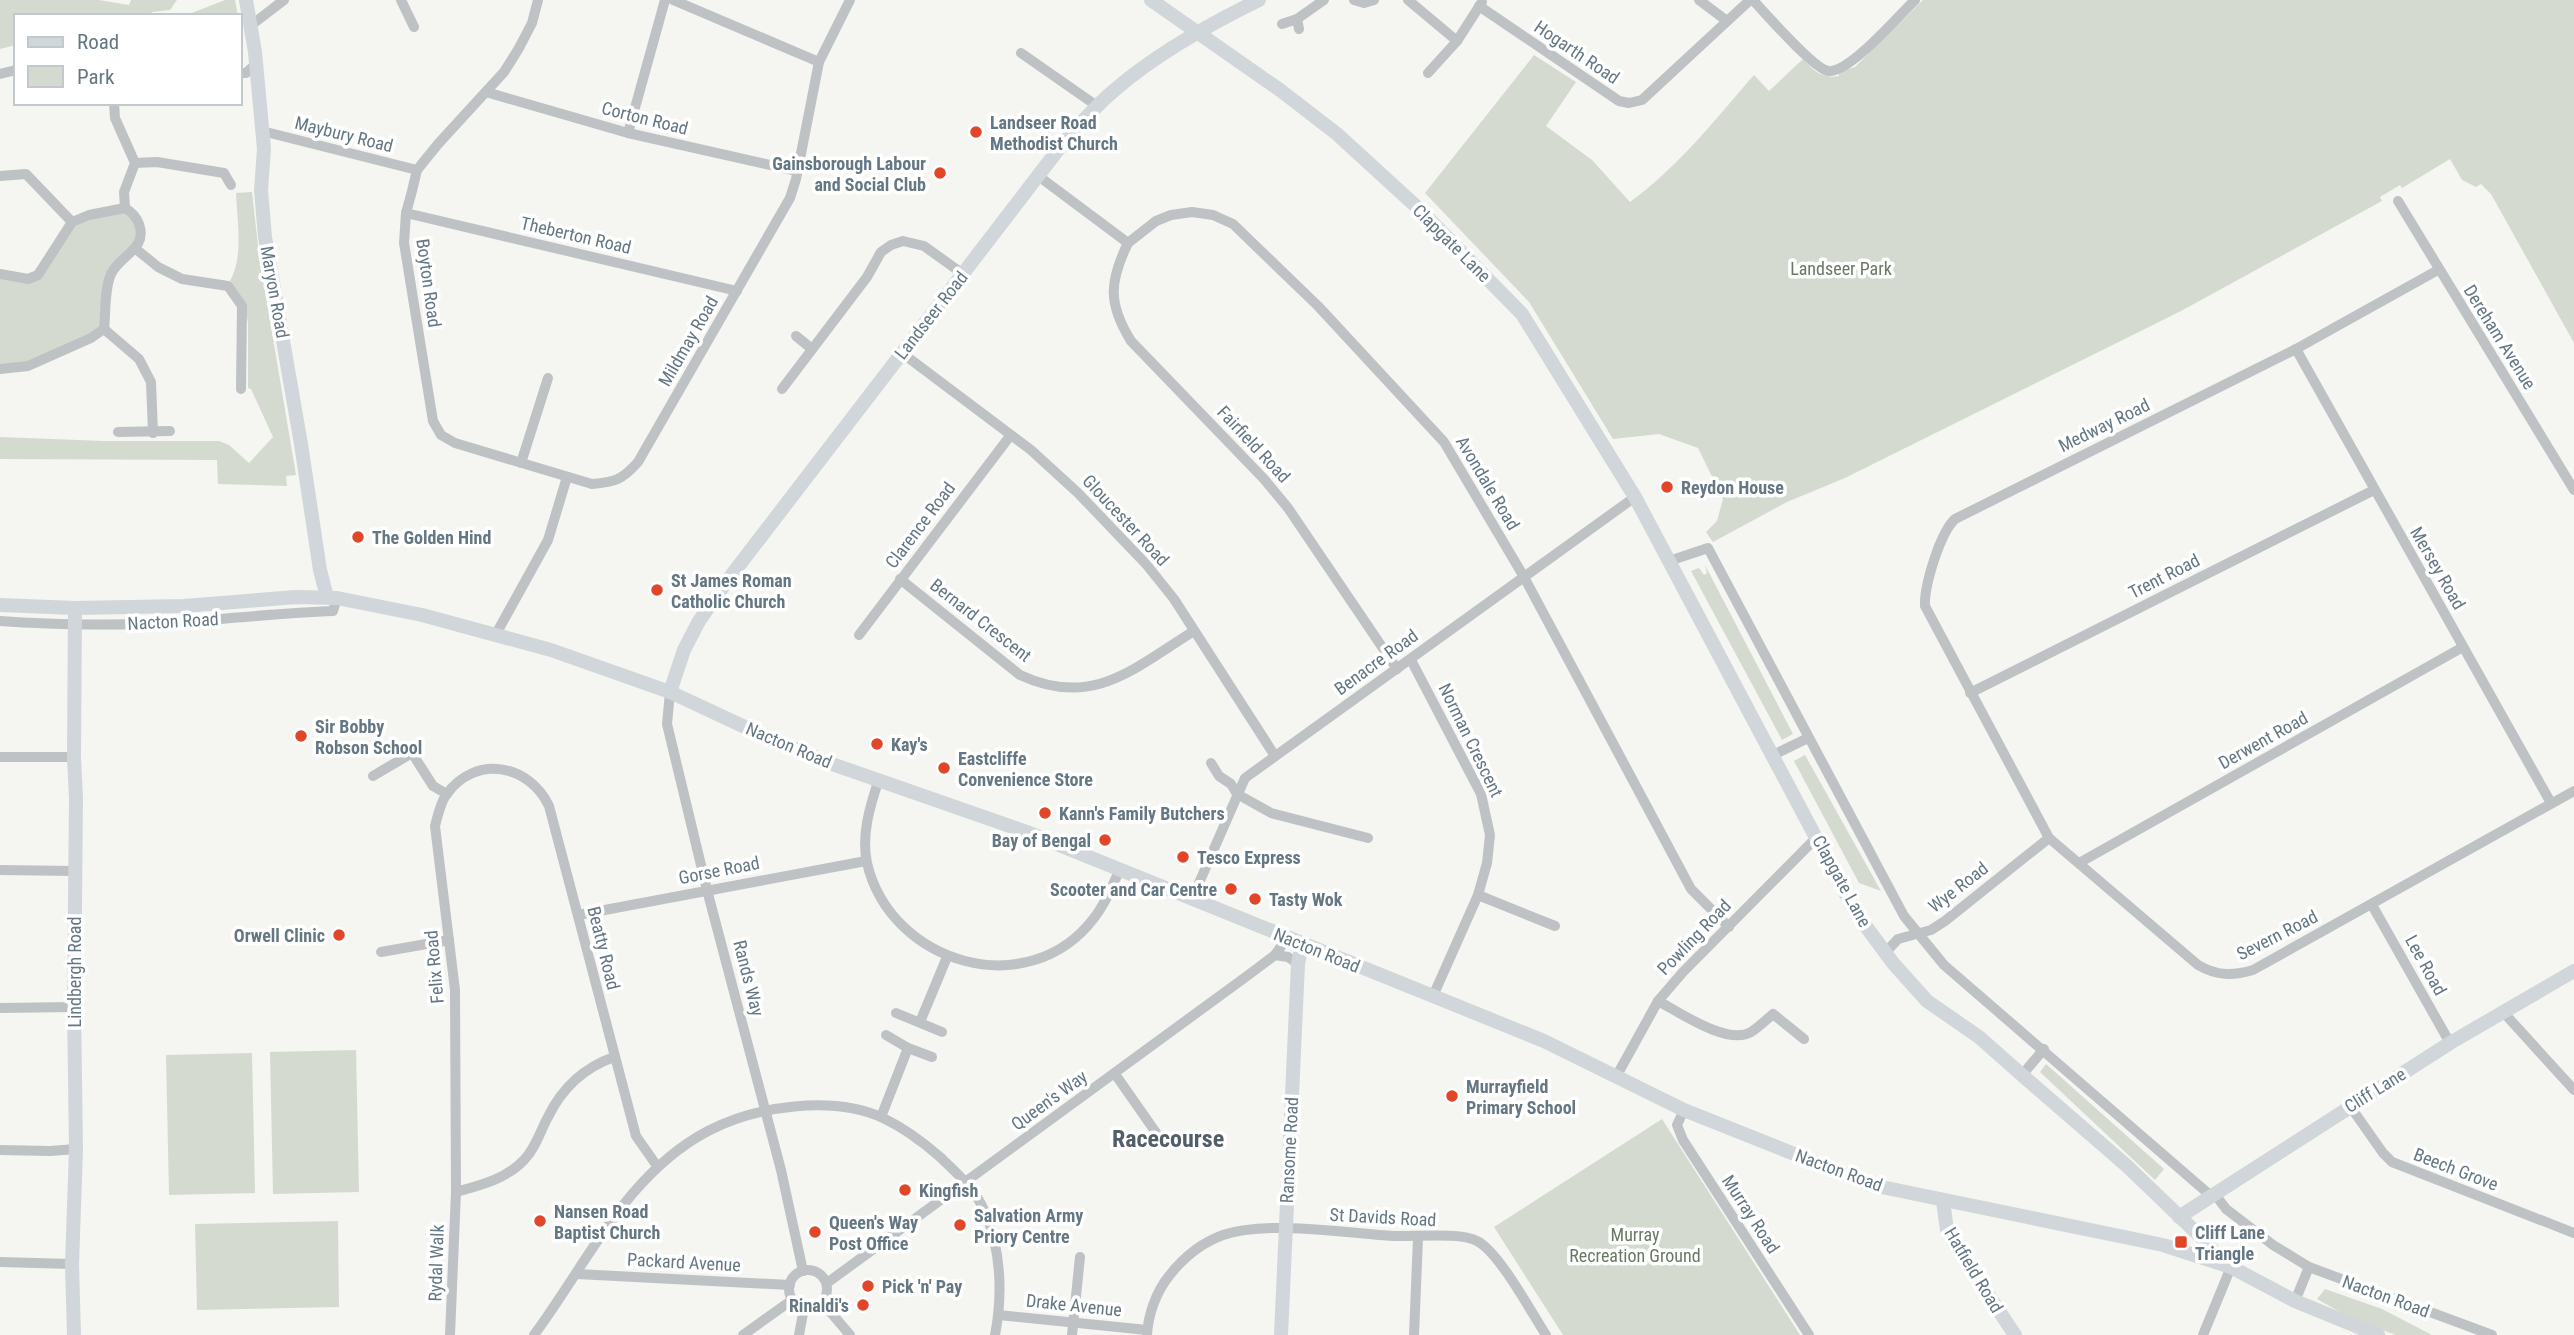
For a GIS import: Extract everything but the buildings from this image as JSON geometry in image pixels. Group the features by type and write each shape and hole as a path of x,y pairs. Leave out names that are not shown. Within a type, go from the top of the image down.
{"street":[{"name":"Maryon Road","path":"246,0 256,64 262,131 261,190 265,237 320,570 332,597"},
{"path":"250,26 284,0"},
{"path":"401,0 414,27"},
{"name":"Boyton Road","path":"538,0 532,23 519,48 486,92 417,170 407,213 404,243 433,421 441,435 455,443 567,477"},
{"path":"628,133 665,0"},
{"path":"673,0 819,61"},
{"name":"Mildmay Road","path":"567,477 592,484 610,482 625,477 638,462 790,198 819,61 850,0"},
{"name":"Clapgate Lane","path":"1152,0 1280,90 1337,134 1419,209 1522,314 1635,497 1856,913 1885,953 1927,1001 1979,1037 2127,1166 2224,1264"},
{"name":"Landseer Road","path":"670,692 684,650 699,621 1037,174 1097,106 1139,71 1197,33 1259,0"},
{"path":"1282,24 1298,24 1324,0"},
{"path":"1354,0 1364,3 1374,0"},
{"path":"1408,0 1457,41"},
{"path":"1699,0 1727,21"},
{"path":"1752,0 1810,59 1826,71 1838,70 1852,61 1915,0"},
{"name":"Hogarth Road","path":"1481,3 1595,86 1619,101 1629,103 1642,100 1752,0"},
{"path":"1428,73 1457,41 1481,3"},
{"path":"1021,53 1097,106"},
{"path":"242,73 246,73 256,64"},
{"name":"Corton Road","path":"486,92 628,133 797,171"},
{"path":"0,369 28,366 91,338 104,329 110,275 118,263 136,249 141,229 136,218 125,208 124,192 135,163 115,118 114,105"},
{"name":"Maybury Road","path":"262,131 417,170"},
{"path":"135,163 157,162 224,173 231,185"},
{"path":"0,176 26,174 72,222"},
{"path":"1037,174 1128,243"},
{"name":"Dereham Avenue","path":"2398,201 2574,490"},
{"path":"0,274 29,279 38,275 72,222 89,215 125,208"},
{"name":"Avondale Road","path":"1128,243 1156,221 1192,212 1213,215 1233,224 1318,306 1444,442 1524,577 1691,889 1729,927"},
{"name":"Theberton Road","path":"407,213 737,291"},
{"path":"782,388 867,277 881,253 891,245 903,241 924,246 963,274"},
{"name":"Fairfield Road","path":"1128,243 1118,265 1113,302 1131,341 1264,479 1288,508 1397,669"},
{"path":"136,249 158,267 182,279 228,286 242,306 241,389"},
{"name":"Medway Road","path":"1970,693 1925,606 1924,594 1949,524 2296,349 2438,270"},
{"path":"104,329 139,359 151,382 153,433"},
{"path":"796,336 812,349"},
{"name":"Mersey Road","path":"2296,349 2551,803"},
{"name":"Gloucester Road","path":"902,353 1053,469 1146,564 1174,599 1275,756"},
{"path":"522,463 548,377"},
{"path":"118,432 170,431"},
{"name":"Clarence Road","path":"859,635 1010,436"},
{"path":"496,634 548,540 567,477"},
{"name":"Trent Road","path":"1970,693 2374,490"},
{"name":"Benacre Road","path":"1192,900 1245,778 1635,497"},
{"path":"1669,561 1707,548 1904,916 1917,934 1944,965 2212,1194"},
{"name":"Bernard Crescent","path":"900,579 1020,675 1039,684 1062,689 1088,688 1110,681 1194,631"},
{"name":"Nacton Road","path":"0,605 75,608 184,606 296,597 332,597 422,615 551,650 670,692 829,763 1027,832 1433,996 1544,1041 1684,1110 1872,1185 2163,1245 2224,1264 2295,1301 2378,1335"},
{"name":"Nacton Road","path":"0,621 151,624 333,611 332,597"},
{"name":"Lindbergh Road","path":"74,1335 75,608"},
{"name":"Derwent Road","path":"2079,863 2463,647"},
{"name":"Norman Crescent","path":"1411,660 1481,794 1490,835 1487,863 1478,895 1433,996"},
{"name":"Rands Way","path":"670,692 667,724 707,890 781,1170 803,1271"},
{"name":"Severn Road","path":"1970,693 2049,838 2198,965 2217,974 2241,974 2253,970 2574,791"},
{"path":"1773,755 1808,738"},
{"path":"373,776 412,753 433,786 447,793"},
{"path":"0,757 74,757"},
{"path":"1211,763 1219,776 1231,784 1237,794 1271,813 1368,838"},
{"name":"Beatty Road","path":"447,793 463,780 489,768 501,769 525,778 544,795 636,1136 657,1166"},
{"path":"879,779 866,823 866,861 876,888 893,915 930,948 947,957 978,964 1012,964 1054,951 1081,933 1094,918 1119,871"},
{"name":"Felix Road","path":"447,793 435,826 454,990 456,1192"},
{"name":"Powling Road","path":"1616,1077 1658,1001 1683,972 1818,837"},
{"name":"Wye Road","path":"1885,953 1898,939 1931,930 1945,921 2049,838"},
{"name":"Gorse Road","path":"578,915 866,861"},
{"path":"0,870 74,871"},
{"path":"1478,895 1555,926"},
{"name":"Lee Road","path":"2372,905 2450,1043"},
{"name":"Queen's Way","path":"827,1283 1275,955 1286,938"},
{"path":"381,952 449,940"},
{"name":"Ransome Road","path":"1281,1335 1298,964 1303,944"},
{"path":"1275,955 1288,957 1298,964"},
{"path":"920,1022 947,957"},
{"name":"Cliff Lane","path":"2179,1217 2450,1043 2574,971"},
{"path":"1658,1001 1719,1033 1735,1036 1749,1034 1773,1014 1804,1039"},
{"path":"0,1008 74,1007"},
{"path":"896,1013 942,1032"},
{"path":"2504,1013 2574,1090"},
{"path":"886,1035 908,1048 933,1057"},
{"path":"881,1117 908,1048"},
{"path":"2022,1074 2044,1049"},
{"path":"456,1192 483,1185 510,1172 526,1158 560,1096 577,1077 595,1064 614,1058"},
{"path":"1115,1074 1157,1134"},
{"path":"534,1335 633,1190 657,1166 708,1131 764,1111 796,1105 825,1105 881,1117 918,1138 966,1181 983,1209 998,1257 999,1315 995,1335"},
{"name":"Beech Grove","path":"2350,1106 2392,1162 2574,1233"},
{"name":"Murray Road","path":"1684,1110 1676,1125 1683,1140 1809,1335"},
{"path":"0,1150 76,1149"},
{"name":"Rydal Walk","path":"450,1335 456,1192"},
{"name":"Nacton Road","path":"2212,1194 2236,1217 2273,1245 2309,1267 2461,1330 2492,1335"},
{"name":"Hatfield Road","path":"1943,1201 1946,1223 1954,1243 2015,1335"},
{"name":"St Davids Road","path":"1147,1333 1154,1302 1165,1280 1179,1262 1197,1248 1223,1235 1245,1230 1285,1229 1418,1238 1465,1236 1478,1241 1496,1259 1546,1335"},
{"path":"1414,1335 1418,1238"},
{"path":"1072,1335 1080,1257"},
{"path":"0,1262 72,1264"},
{"path":"2203,1335 2224,1264"},
{"path":"2295,1301 2309,1267"},
{"path":"803,1271 814,1271 827,1283 822,1302 812,1308 804,1308 792,1300 790,1284 803,1271"},
{"name":"Packard Avenue","path":"577,1274 790,1284"},
{"path":"743,1335 792,1300"},
{"path":"822,1302 850,1335"},
{"path":"799,1335 804,1308"},
{"name":"Drake Avenue","path":"999,1315 1147,1333"}],"green space":[{"path":"0,0 99,0 129,5 131,0 177,0 170,10 152,14 14,14 14,46 0,49"},
{"path":"225,0 235,0 238,14 189,14"},
{"name":"Landseer Park","path":"1923,0 2574,0 2574,343 2491,194 2481,184 2476,187 2462,180 2450,159 2402,188 2400,185 2380,197 2382,201 2181,311 1845,478 1787,502 1713,542 1706,532 1717,521 1723,499 1698,448 1659,434 1613,439 1529,302 1425,193 1534,55 1576,82 1546,126 1592,160 1630,202 1680,159 1754,75 1769,91 1803,59 1819,73 1839,76 1838,72 1855,67"},
{"path":"252,192 259,255 296,475 286,476 287,486 218,484 217,460 0,459 0,437 104,441 219,441 229,445 249,463 273,437 251,389 248,388 248,323 245,306 230,281 238,250 236,193"},
{"path":"131,212 140,239 110,275 104,329 28,366 0,369 0,274 28,279 72,222"},
{"path":"1705,565 1793,734 1782,740 1691,571 1699,568 1704,575 1707,573"},
{"path":"1805,755 1881,891 1859,883 1794,761"},
{"path":"356,1050 359,1192 273,1194 270,1052"},
{"path":"252,1053 255,1193 169,1195 166,1055"},
{"path":"2046,1064 2164,1169 2155,1180 2040,1072"},
{"name":"Murray Recreation Ground","path":"1662,1119 1800,1335 1563,1335 1494,1227"},
{"path":"338,1221 339,1307 197,1310 195,1224"},
{"path":"2325,1289 2382,1309 2432,1335 2396,1335 2356,1321 2317,1299"}],"place":[{"name":"Landseer Road Methodist Church","path":"976,132"},
{"name":"Gainsborough Labour and Social Club","path":"940,173"},
{"name":"Reydon House","path":"1667,487"},
{"name":"The Golden Hind","path":"358,537"},
{"name":"St James Roman Catholic Church","path":"657,590"},
{"name":"Sir Bobby Robson School","path":"301,736"},
{"name":"Kay's","path":"877,744"},
{"name":"Eastcliffe Convenience Store","path":"944,768"},
{"name":"Kann's Family Butchers","path":"1045,813"},
{"name":"Bay of Bengal","path":"1105,840"},
{"name":"Tesco Express","path":"1183,857"},
{"name":"Scooter and Car Centre","path":"1231,889"},
{"name":"Tasty Wok","path":"1255,899"},
{"name":"Orwell Clinic","path":"339,935"},
{"name":"Murrayfield Primary School","path":"1452,1096"},
{"name":"Kingfish","path":"905,1190"},
{"name":"Nansen Road Baptist Church","path":"540,1221"},
{"name":"Salvation Army Priory Centre","path":"960,1225"},
{"name":"Queen's Way Post Office","path":"815,1232"},
{"name":"Cliff Lane Triangle","path":"2181,1242"},
{"name":"Pick 'n' Pay","path":"868,1286"},
{"name":"Rinaldi's","path":"863,1305"}],"district":[{"name":"Racecourse","path":"1168,1139"}]}
